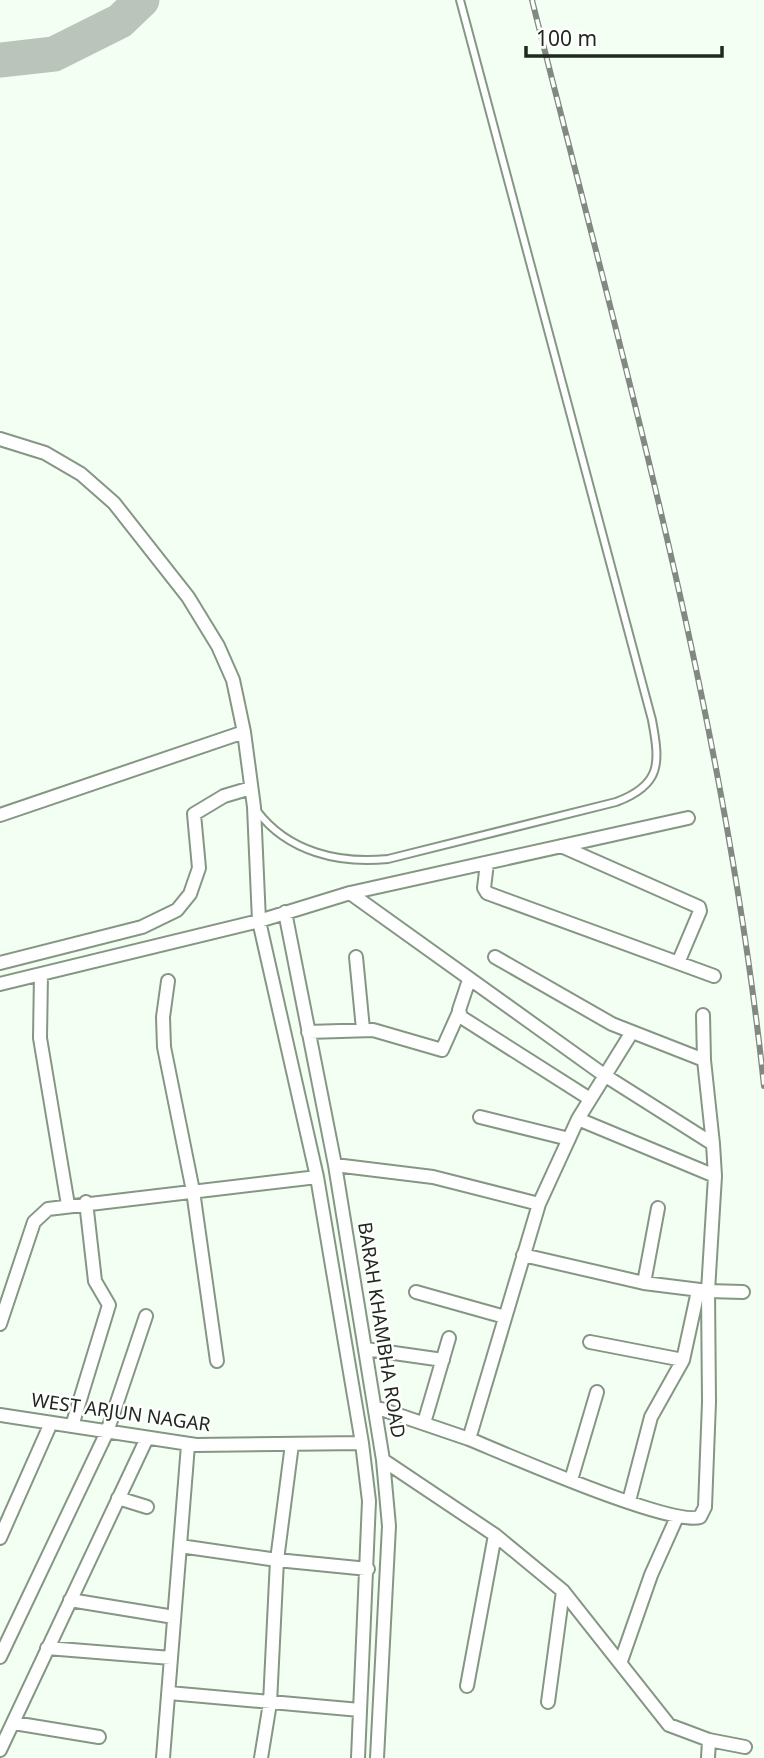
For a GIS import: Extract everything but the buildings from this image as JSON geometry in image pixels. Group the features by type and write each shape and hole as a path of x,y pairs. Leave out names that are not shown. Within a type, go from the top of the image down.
{"street":[{"name":"BARAH KHAMBHA ROAD","path":"0,439 45,453 81,474 114,503 154,550 188,597 226,662 244,732 254,807 259,921 317,1177 362,1443 369,1501 358,1758"},
{"path":"0,815 244,732"},
{"path":"0,963 142,927 177,910 190,894 200,868 194,814 215,800 251,788"},
{"path":"0,984 259,921 350,893 688,818"},
{"path":"561,846 699,907 678,963"},
{"path":"487,863 484,888 487,893 714,976"},
{"path":"350,893 604,1075 713,1144"},
{"name":"BARAH KHAMBHA ROAD","path":"285,912 335,1165 383,1460 389,1526 377,1758"},
{"path":"356,957 363,1029"},
{"path":"495,957 632,1032 704,1060"},
{"path":"41,974 40,1038 68,1205"},
{"path":"308,1032 363,1029 442,1050 469,980"},
{"path":"168,981 163,1017 164,1047 193,1191 217,1362"},
{"path":"458,1012 461,1017 590,1099"},
{"path":"375,1407 629,1501 677,1517 700,1517 705,1507 709,1402 703,1291 715,1176 704,1060 703,1015"},
{"path":"469,1440 539,1204 578,1119 632,1032"},
{"path":"480,1117 569,1139"},
{"path":"578,1119 715,1176"},
{"path":"335,1165 433,1177 539,1204"},
{"path":"0,1324 34,1222 48,1209 86,1202 317,1177"},
{"path":"72,1426 109,1305 94,1282 86,1202"},
{"path":"644,1283 658,1208"},
{"path":"523,1255 644,1283 703,1291 743,1292"},
{"path":"629,1501 651,1417 683,1360 703,1291"},
{"path":"416,1292 505,1317"},
{"path":"0,1657 107,1432 146,1316"},
{"path":"424,1423 449,1338"},
{"path":"590,1342 683,1360"},
{"path":"366,1349 443,1360"},
{"path":"571,1480 597,1392"},
{"name":"WEST ARJUN NAGAR","path":"0,1415 188,1444 362,1443"},
{"path":"0,1538 51,1423"},
{"path":"0,1750 147,1438"},
{"path":"163,1758 188,1444"},
{"path":"261,1758 270,1703 278,1560 292,1444"},
{"path":"383,1460 495,1535 563,1591 669,1725 709,1740 745,1747"},
{"path":"118,1497 148,1507"},
{"path":"621,1661 651,1575 677,1517"},
{"path":"467,1686 495,1535"},
{"path":"180,1546 368,1569"},
{"path":"548,1702 563,1591"},
{"path":"70,1600 174,1617"},
{"path":"47,1648 171,1658"},
{"path":"169,1693 360,1710"},
{"path":"14,1723 99,1737"},
{"path":"708,1758 709,1740"}],"lane":[{"path":"254,807 282,837 309,852 351,860 388,859 616,802 645,787 657,765 652,720 460,0"}],"taxiway":[{"path":"0,60 54,54 120,21 142,0"}],"railway":[{"path":"532,0 635,404 697,674 747,948 764,1086"}]}
